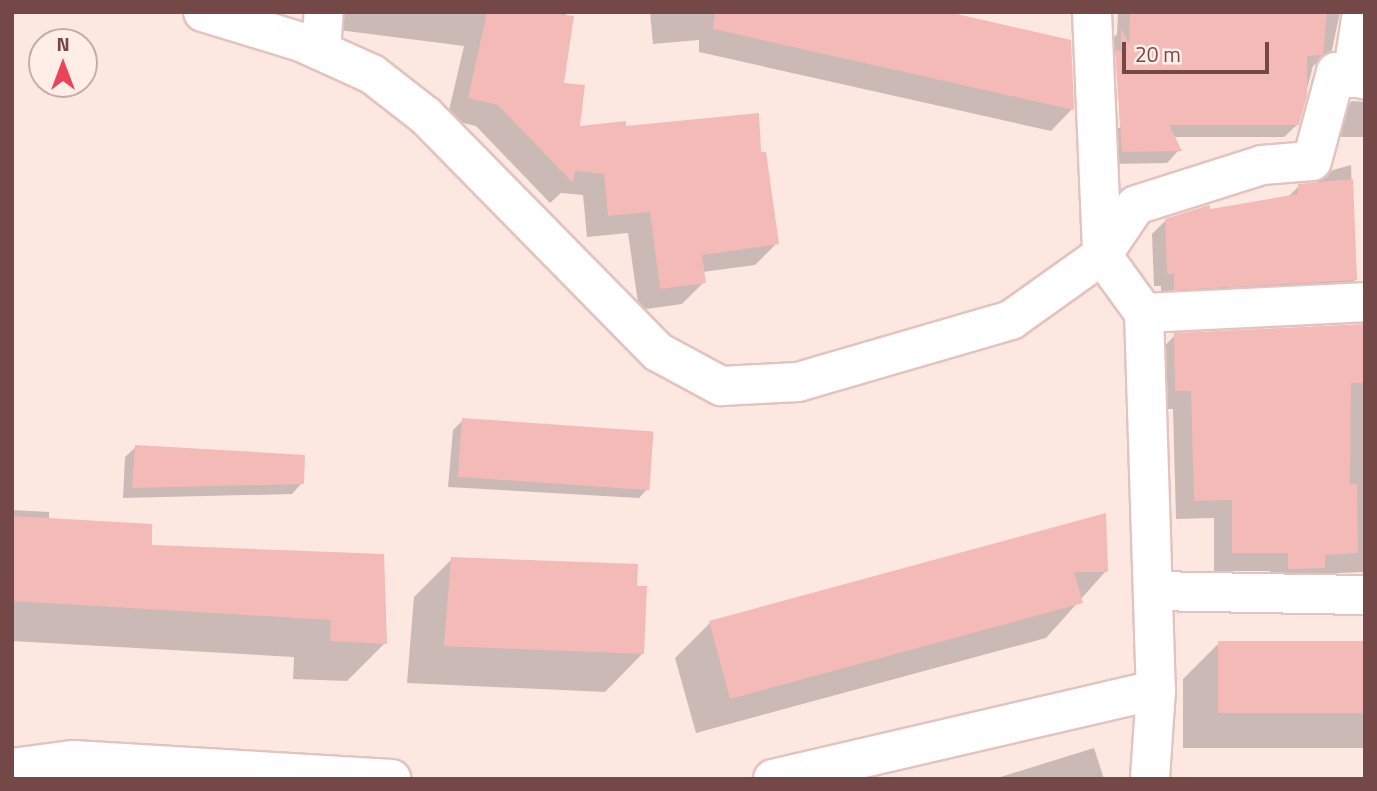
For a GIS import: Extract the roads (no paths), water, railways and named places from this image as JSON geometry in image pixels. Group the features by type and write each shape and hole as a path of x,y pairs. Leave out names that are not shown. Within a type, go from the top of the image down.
{"street":[{"path":"321,51 324,12"},
{"path":"1092,12 1102,255 1144,313 1156,690 1150,779"},
{"path":"216,13 321,51 372,74 426,116 658,352 721,386 798,382 1011,320 1102,255 1136,205 1262,166 1312,161 1336,72 1359,79 1362,12"},
{"path":"1144,313 1365,302"},
{"path":"1153,591 1365,595"},
{"path":"773,779 1156,690"},
{"path":"26,771 73,760 391,779"}]}
